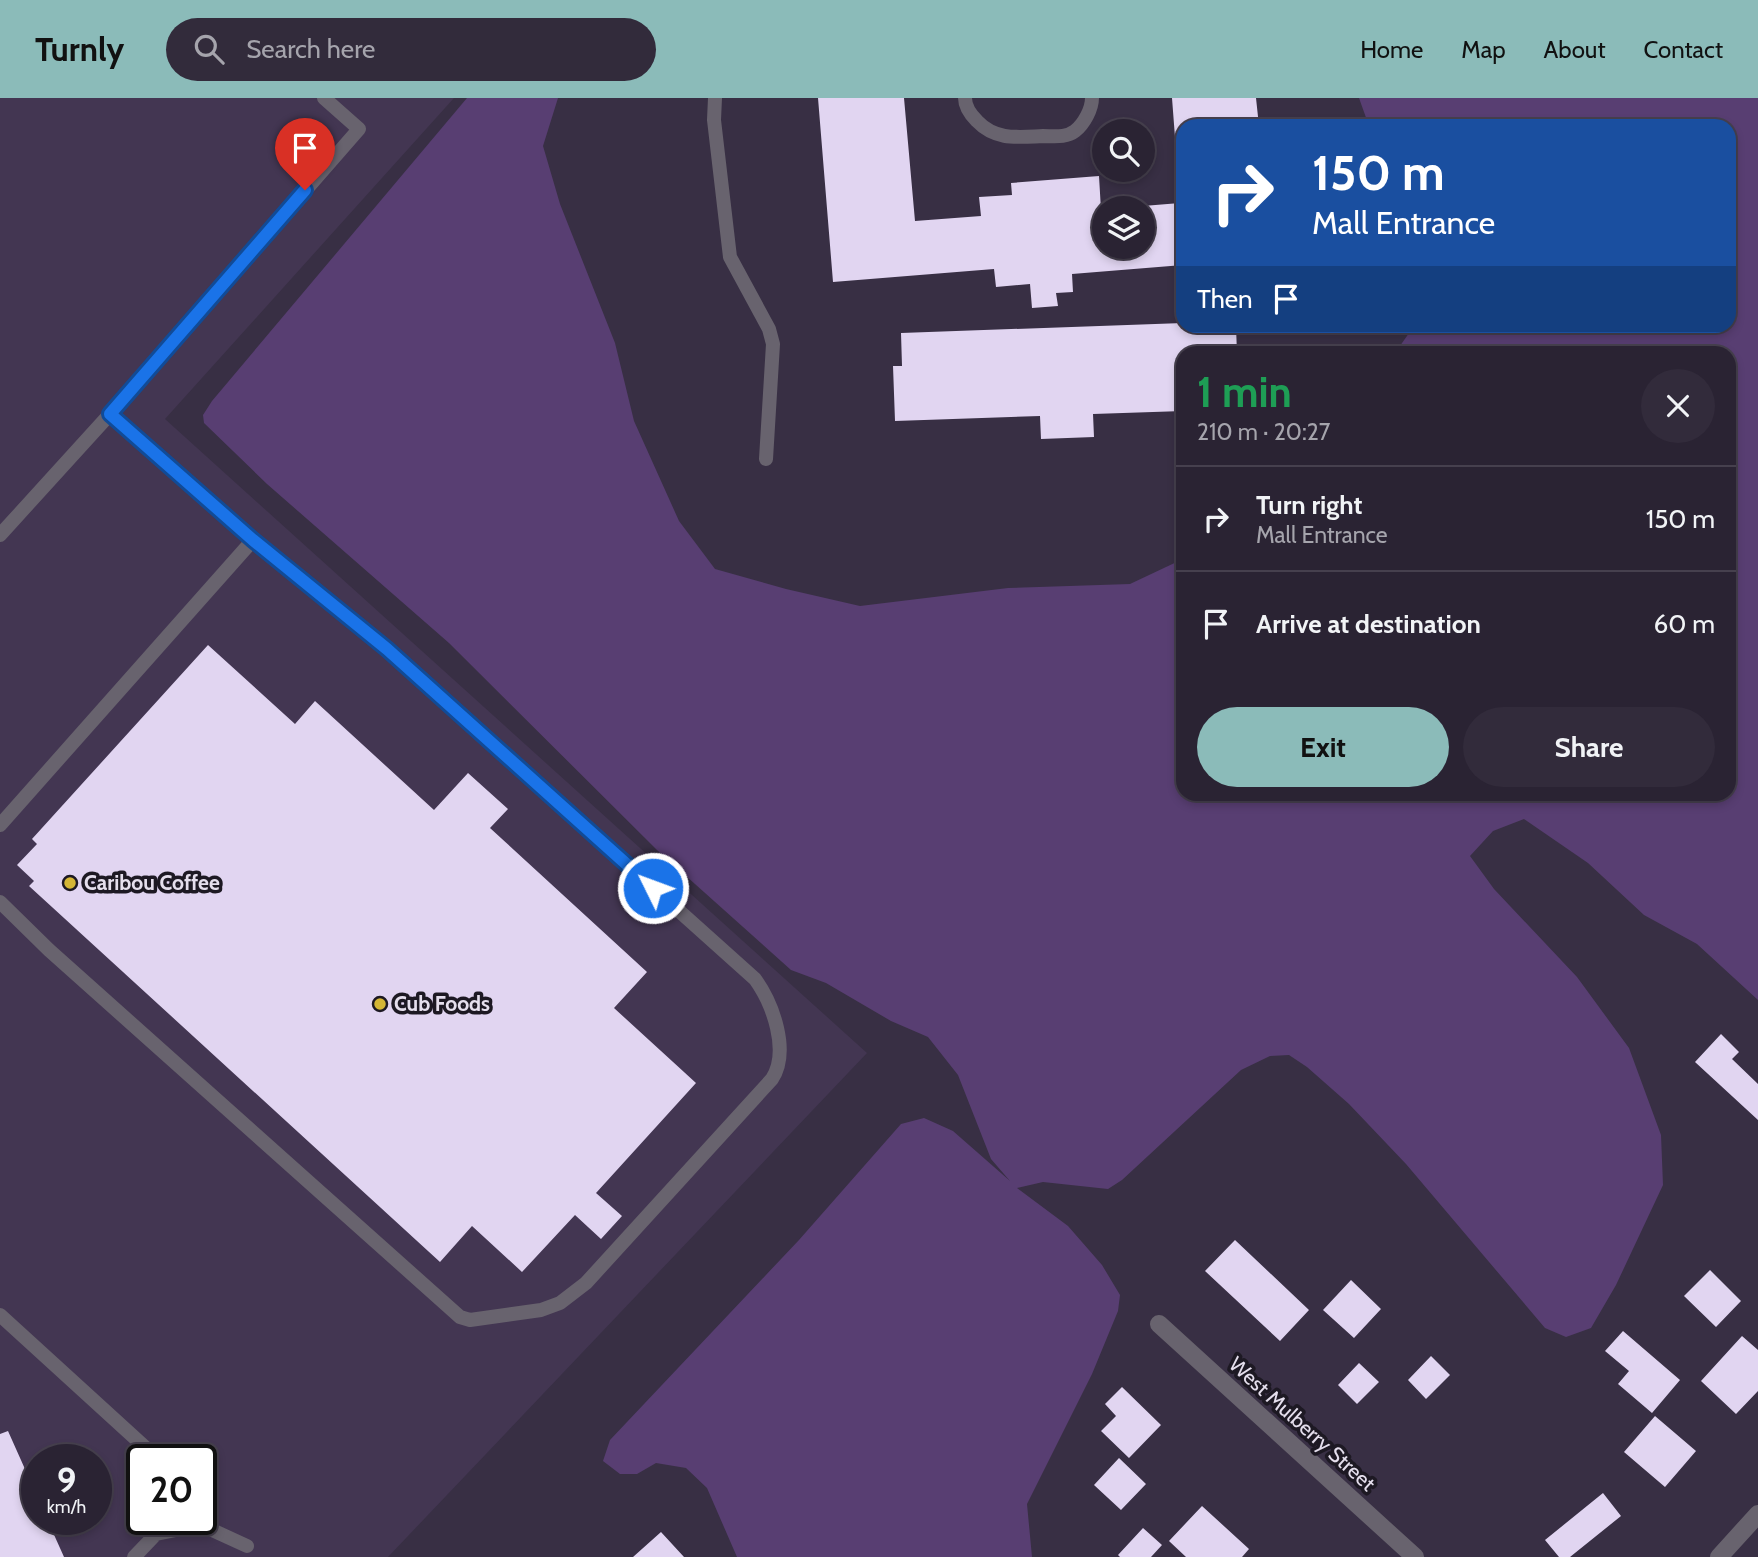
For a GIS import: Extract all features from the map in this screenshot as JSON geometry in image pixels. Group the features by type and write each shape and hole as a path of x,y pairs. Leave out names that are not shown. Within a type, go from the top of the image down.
{"street":[{"name":"West Mulberry Street","path":"1159,1324 1415,1557"},
{"path":"1718,1557 1758,1514"}],"lane":[{"path":"0,534 110,414 359,129 324,98"},
{"path":"715,98 714,120 730,257 769,329 773,344 766,459"},
{"path":"964,98 965,105 983,128 996,135 1009,137 1065,136 1075,131 1082,123 1088,114 1092,98"},
{"path":"0,902 59,959 460,1317 470,1321 541,1310 560,1303 586,1283 772,1079 781,1060 768,996 755,979 387,649 253,540 110,414"},
{"path":"0,825 253,540"},
{"path":"0,1315 141,1444"},
{"path":"217,1532 247,1546"},
{"path":"134,1557 151,1535"}],"shaded area":[{"path":"0,98 454,98 165,419 867,1053 388,1557 0,1557"},
{"path":"467,98 558,98 543,146 560,204 615,343 634,421 679,521 715,569 860,606 1008,588 1130,584 1176,562 1176,801 1736,801 1736,346 1400,346 1409,333 1736,333 1736,119 1366,119 1359,98 1758,98 1758,1000 1697,944 1644,915 1588,863 1524,819 1493,831 1470,856 1494,889 1577,977 1629,1048 1661,1135 1663,1185 1616,1285 1591,1328 1566,1337 1545,1328 1406,1164 1349,1104 1289,1055 1270,1056 1241,1070 1122,1180 1108,1189 1043,1182 1017,1188 1068,1226 1102,1265 1120,1295 1118,1311 1092,1374 1027,1504 1032,1557 737,1557 707,1488 686,1468 656,1463 637,1474 620,1474 603,1461 610,1440 799,1240 901,1124 924,1118 953,1131 1010,1181 991,1159 958,1075 928,1037 891,1021 826,983 791,970 657,850 449,643 267,484 204,423 203,415"}],"building":[{"path":"818,98 904,98 915,221 981,216 979,197 1012,195 1011,183 1092,177 1092,182 1099,182 1100,196 1092,196 1092,259 1155,259 1155,205 1176,203 1176,266 1072,274 1073,292 1056,293 1058,306 1032,308 1030,284 996,287 994,269 833,282"},
{"path":"1172,98 1256,98 1258,119 1176,119 1176,150"},
{"path":"1176,323 1176,333 1236,333 1237,346 1176,346 1176,411 1093,414 1094,437 1041,439 1040,416 895,421 893,366 902,366 901,333"},
{"path":"208,645 295,724 315,701 434,810 468,773 508,809 490,828 647,972 614,1008 696,1083 596,1193 622,1216 601,1239 575,1215 522,1272 472,1226 440,1262 29,886 34,881 17,865 37,844 32,839"},
{"path":"1721,1034 1739,1052 1732,1059 1758,1084 1758,1120 1695,1062"},
{"path":"1235,1240 1309,1310 1280,1341 1205,1271"},
{"path":"1710,1270 1741,1301 1716,1327 1684,1296"},
{"path":"1351,1280 1381,1309 1354,1338 1323,1310"},
{"path":"1623,1331 1680,1380 1652,1413 1618,1384 1629,1371 1605,1351"},
{"path":"1742,1336 1758,1350 1758,1391 1736,1414 1701,1381"},
{"path":"1431,1356 1450,1375 1426,1399 1408,1380"},
{"path":"1359,1363 1379,1382 1357,1404 1338,1385"},
{"path":"1122,1387 1161,1425 1129,1458 1101,1431 1116,1416 1105,1404"},
{"path":"1655,1416 1696,1451 1665,1487 1624,1452"},
{"path":"8,1431 21,1460 21,1535 54,1535 64,1557 0,1557 0,1434"},
{"path":"1119,1458 1146,1484 1121,1510 1094,1485"},
{"path":"1603,1493 1621,1516 1570,1557 1559,1557 1545,1540"},
{"path":"1202,1506 1249,1549 1242,1557 1186,1557 1169,1541"},
{"path":"1143,1528 1162,1545 1151,1557 1120,1557 1118,1555"},
{"path":"661,1532 684,1557 633,1557"}],"place":[{"name":"Caribou Coffee","path":"70,883"},
{"name":"Cub Foods","path":"380,1004"}],"route":[{"path":"305,190 110,414 253,540 387,649 653,888"}]}
